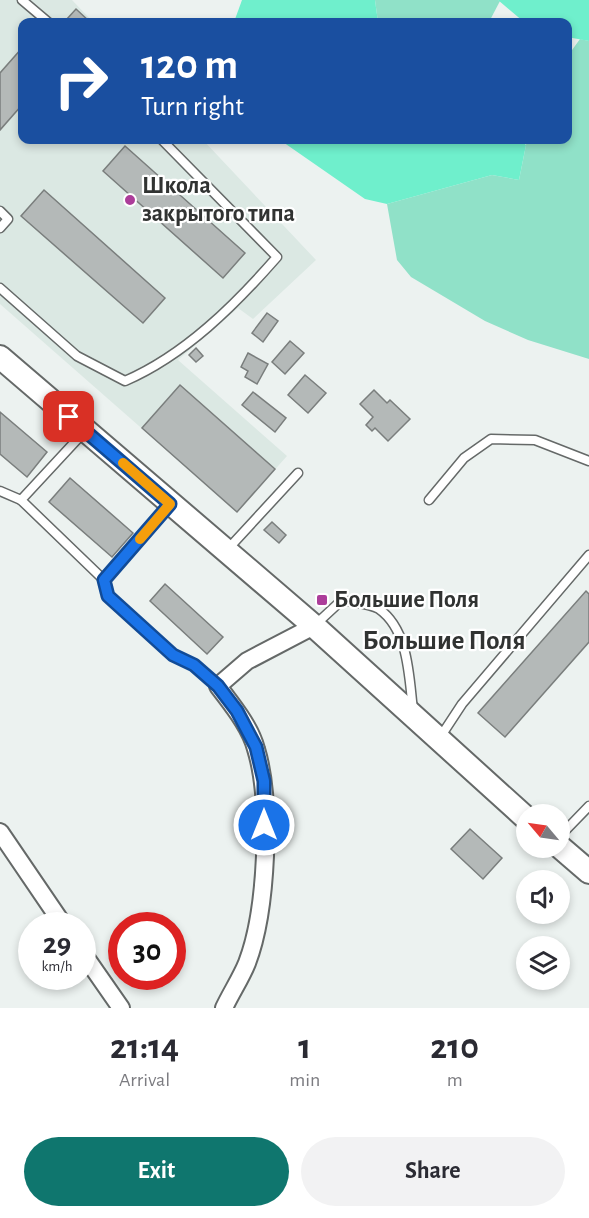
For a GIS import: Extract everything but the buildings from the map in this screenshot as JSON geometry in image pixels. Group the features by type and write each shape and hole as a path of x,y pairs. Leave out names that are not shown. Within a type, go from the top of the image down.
{"street":[{"path":"1,360 314,626 516,809"},
{"path":"224,1008 247,963 261,909 264,781 256,747 237,711 218,686 247,661 314,626"},
{"path":"0,832 54,912"},
{"path":"570,856 589,872"},
{"path":"96,972 121,1008"}],"lane":[{"path":"22,0 43,18"},
{"path":"0,288 77,356 125,381 153,369 238,301 277,257 166,144"},
{"path":"0,211 8,219 0,228"},
{"path":"21,500 85,431"},
{"path":"429,500 464,458 491,439 535,440 589,461"},
{"path":"225,552 298,473"},
{"path":"0,491 21,500 104,580 108,596 173,655 194,665 218,686"},
{"path":"104,580 170,504"},
{"path":"439,739 462,704 589,555"},
{"path":"314,626 342,600 378,608 393,621 406,656 414,717"},
{"path":"570,826 589,806"}],"shaded area":[{"name":"Школа закрытого типа","path":"0,0 72,0 89,18 18,18 18,144 207,144 316,260 253,319 238,308 178,360 287,456 237,512 0,304"},
{"path":"242,0 375,0 377,18 235,18"},
{"path":"375,0 500,1 491,18 377,18"},
{"path":"498,0 589,0 589,41 572,38 572,18 519,18"},
{"path":"580,39 589,41 589,359 528,340 485,321 411,277 397,260 387,204 492,175 519,180 526,144 572,144 572,50"},
{"path":"286,144 526,145 519,180 492,175 387,204 365,199"}],"slow traffic":[{"path":"123,463 170,504 140,539"}],"place":[{"name":"Школа закрытого типа","path":"130,200"},
{"name":"Большие Поля","path":"322,600"}],"district":[{"name":"Большие Поля","path":"444,640"}],"route":[{"path":"69,417 170,504 104,580 108,596 173,655 194,665 218,686 237,711 256,747 264,781 264,825"}]}
